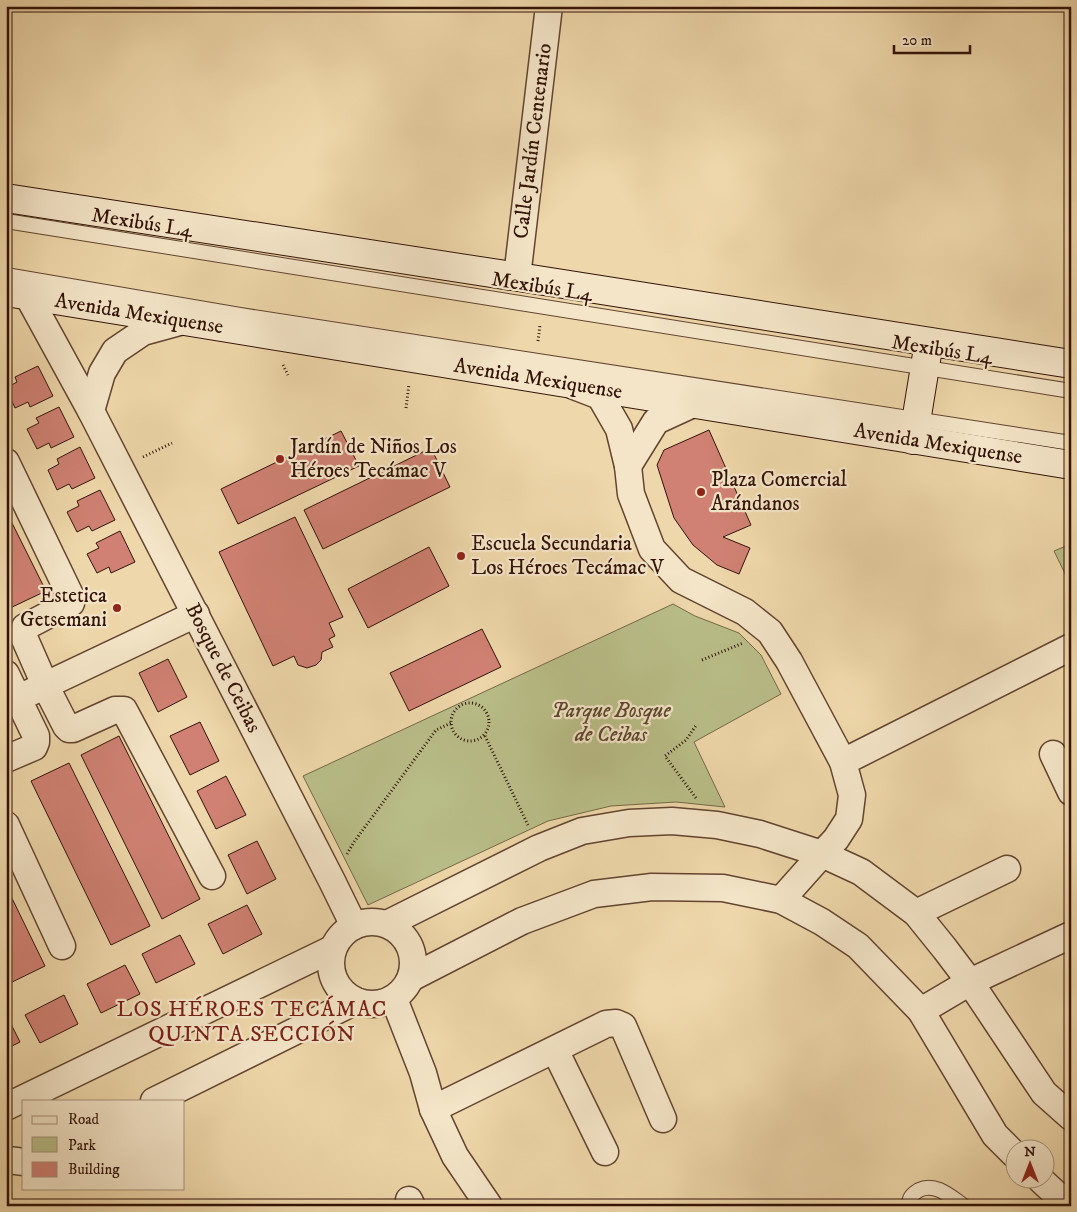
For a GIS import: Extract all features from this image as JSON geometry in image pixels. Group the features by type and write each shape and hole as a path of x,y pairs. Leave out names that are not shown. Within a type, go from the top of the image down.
{"main road":[{"path":"6,198 517,276 1071,364"},
{"name":"Avenida Mexiquense","path":"17,294 693,404 915,430 1071,465"},
{"path":"915,430 929,342"}],"street":[{"name":"Calle Jardín Centenario","path":"517,276 549,6"},
{"name":"Bosque de Ceibas","path":"17,294 92,411 354,926"},
{"path":"92,411 102,372 115,351 143,332 183,321"},
{"path":"569,384 600,396 619,429 628,466 631,494 652,549 681,580 745,612 770,632 789,660 843,762 852,795 849,819 836,839 781,900"},
{"path":"628,466 656,421 693,404"},
{"path":"6,462 72,599 71,603 24,627 23,630 23,635 45,685 69,729 73,729 115,710 124,710 212,876"},
{"path":"12,701 196,614"},
{"path":"843,762 1071,647"},
{"path":"6,674 12,701 36,736 34,747 6,759"},
{"path":"1053,754 1071,792"},
{"path":"387,924 539,848 582,830 629,823 672,821 717,826 760,834 822,854 861,872 916,913 970,982 1044,1093 1071,1117"},
{"path":"6,825 62,946"},
{"path":"916,913 1007,869"},
{"path":"411,978 522,921 594,894 652,887 723,888 781,900 822,922 858,946 920,1011 995,1135 1004,1144"},
{"path":"370,922 387,924 400,933 410,946 414,962 411,978 404,990 394,999 375,1005 356,1001 339,989 331,970 332,949 341,935 354,926 370,922"},
{"path":"920,1011 970,982 1071,935"},
{"path":"6,1107 332,949"},
{"path":"394,999 423,1073 433,1109 455,1156 488,1206"},
{"path":"156,1100 356,1001"},
{"path":"433,1109 606,1024 616,1022 623,1026 663,1119"},
{"path":"556,1050 605,1152"},
{"path":"6,1158 22,1162"},
{"path":"1052,1190 1071,1203"}],"lane":[{"name":"Mexibús L4","path":"6,221 1071,391"},
{"path":"6,275 250,317 536,362 915,430 1071,443"},
{"path":"908,1206 912,1194 923,1188 933,1188 944,1192 964,1206"}],"path":[{"path":"536,362 542,307"},
{"path":"121,468 172,443"},
{"path":"702,660 770,632"},
{"path":"470,702 487,711 490,724 484,736 479,740 466,741 460,739 455,734 451,723 454,711 458,707 470,702"},
{"path":"332,881 354,842 436,730 451,723"},
{"path":"696,724 686,740 665,756 717,826"},
{"path":"484,736 539,848"}],"green space":[{"path":"1071,544 1071,586 1054,551"},
{"name":"Parque Bosque de Ceibas","path":"673,604 695,616 739,633 761,655 781,694 694,742 725,807 676,802 611,806 548,821 368,905 303,776"}],"building":[{"path":"38,366 53,396 30,407 28,402 15,408 6,388 17,382 15,377"},
{"path":"59,407 74,437 51,448 49,443 37,449 27,429 39,423 36,418"},
{"name":"Plaza Comercial Arándanos","path":"709,430 751,525 723,537 750,548 739,574 717,565 693,545 674,518 657,465 664,450"},
{"path":"341,431 359,466 238,524 221,489"},
{"path":"80,447 95,478 72,489 69,484 57,490 48,470 59,464 57,459"},
{"path":"431,448 450,487 323,549 304,510"},
{"path":"100,490 115,520 92,531 89,526 77,532 67,512 79,506 77,501"},
{"path":"6,511 46,591 8,609 6,606"},
{"path":"295,517 343,617 329,623 335,636 329,639 333,647 322,652 321,660 316,665 307,668 298,665 294,656 273,666 219,552"},
{"path":"120,531 135,562 111,573 109,567 97,573 87,554 99,548 96,543"},
{"path":"429,547 449,586 368,628 348,589"},
{"path":"482,629 501,667 409,711 390,673"},
{"path":"168,659 187,697 158,712 139,673"},
{"path":"200,722 219,761 190,775 170,736"},
{"path":"119,736 200,899 162,919 81,755"},
{"path":"69,763 150,926 111,945 31,781"},
{"path":"226,776 246,815 216,829 197,791"},
{"path":"257,841 276,879 247,894 228,855"},
{"path":"6,886 45,966 6,985"},
{"path":"247,905 262,934 223,954 208,924"},
{"path":"180,935 195,964 156,983 142,954"},
{"path":"125,965 140,994 101,1013 87,984"},
{"path":"64,995 78,1024 40,1043 25,1015"},
{"path":"6,1014 20,1042 6,1049"}],"place":[{"name":"Jardín de Niños Los Héroes Tecámac V","path":"280,459"},
{"name":"Plaza Comercial Arándanos","path":"701,492"},
{"name":"Escuela Secundaria Los Héroes Tecámac V","path":"461,556"},
{"name":"Estetica Getsemani","path":"117,608"}],"district":[{"name":"LOS HÉROES TECÁMAC QUINTA SECCIÓN","path":"252,1022"}]}
